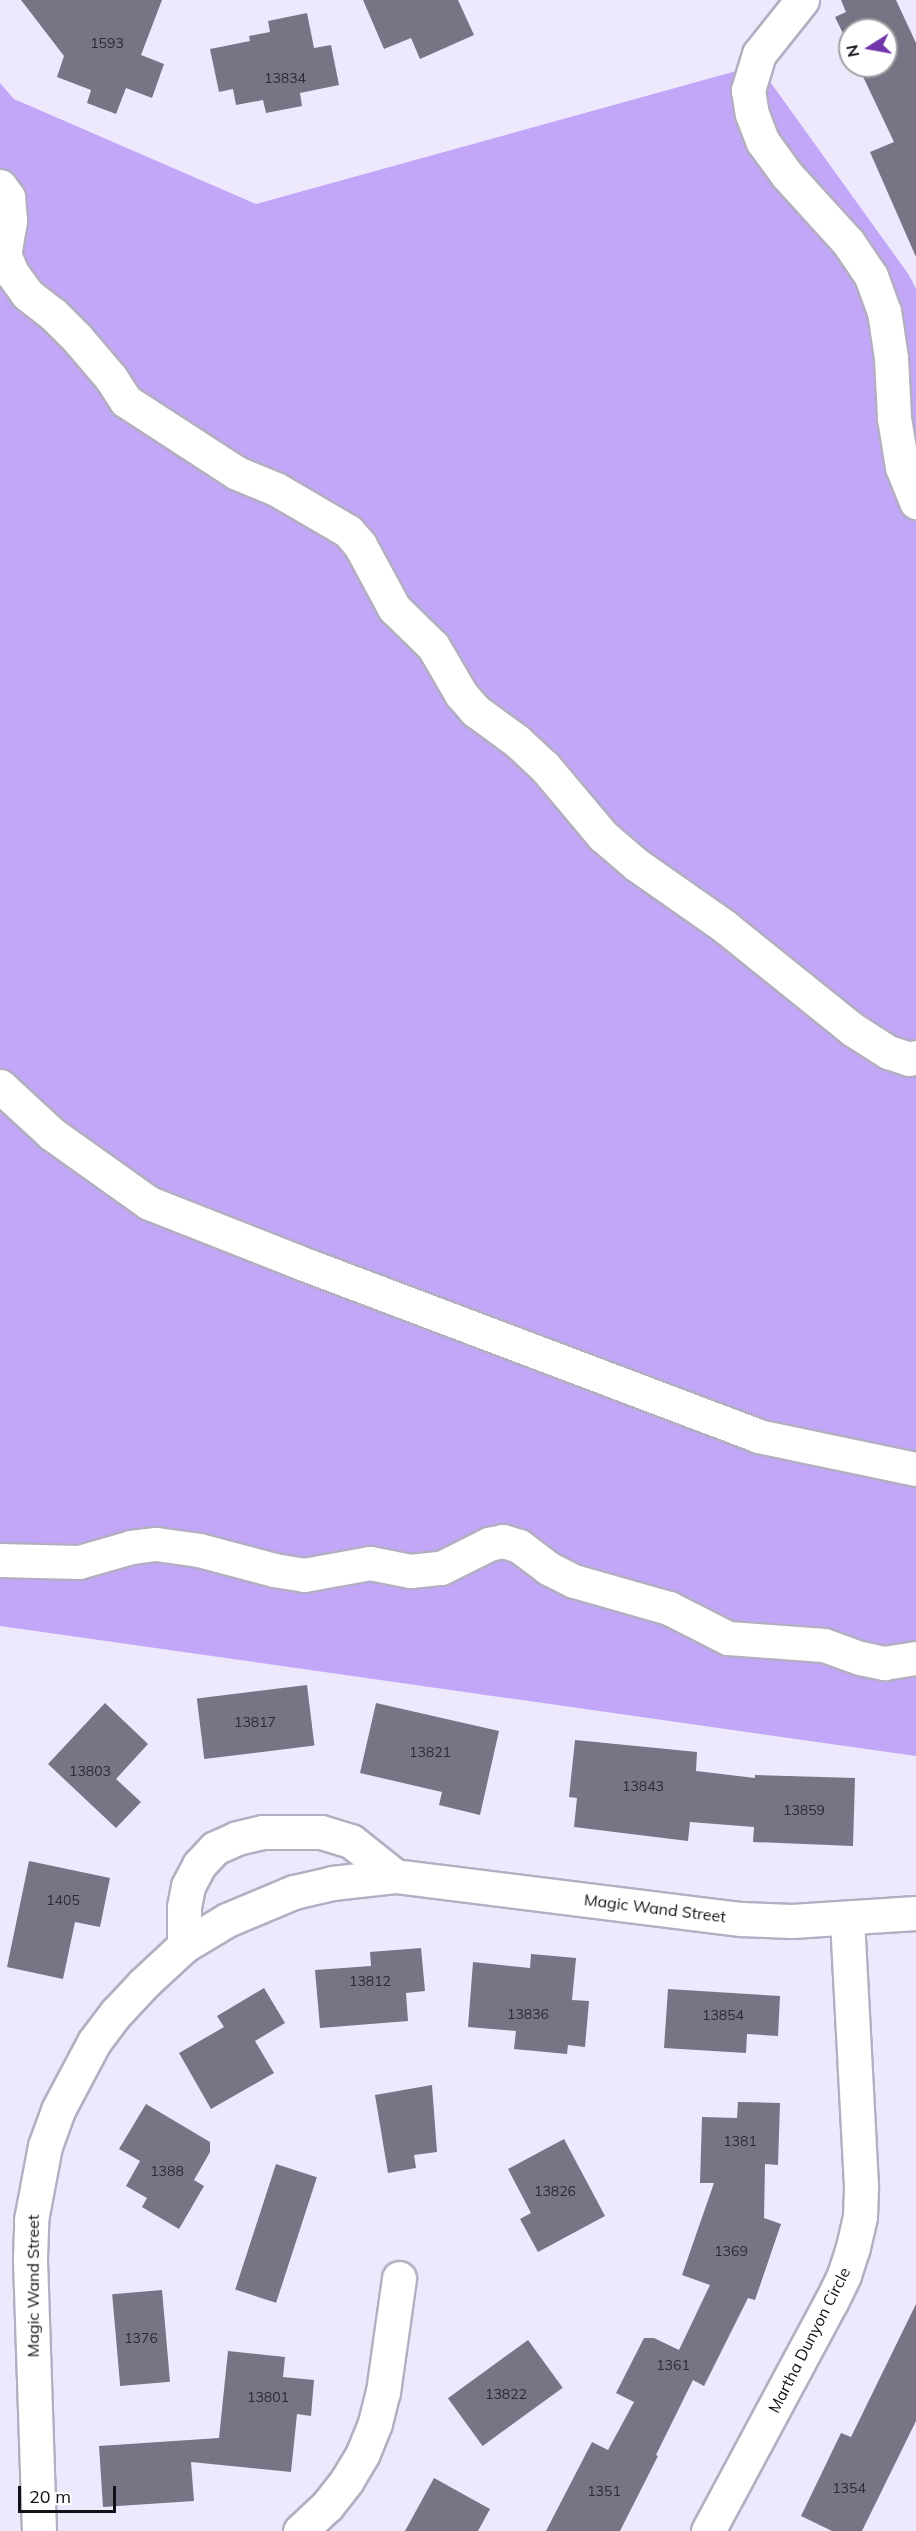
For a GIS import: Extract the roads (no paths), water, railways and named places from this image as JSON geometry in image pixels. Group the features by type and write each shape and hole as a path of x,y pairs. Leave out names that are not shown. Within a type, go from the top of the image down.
{"street":[{"path":"802,0 759,54 747,90 752,114 763,142 787,175 848,242 871,276 884,311 891,358 894,418 902,466 916,502"},
{"path":"0,186 8,197 10,221 4,254 12,273 27,294 53,314 77,338 111,378 126,401 237,473 276,489 348,531 360,545 393,608 433,646 461,694 476,711 517,741 545,767 603,836 638,866 724,926 852,1029 888,1052 909,1059 916,1058"},
{"path":"0,1086 52,1134 149,1203 296,1262 758,1436 915,1469"},
{"path":"0,1560 79,1562 131,1547 156,1544 200,1550 274,1570 304,1575 370,1563 410,1571 441,1568 489,1544 503,1541 519,1546 548,1568 574,1581 669,1608 728,1638 824,1645 860,1658 884,1662 916,1658"},
{"path":"184,1946 184,1907 194,1875 199,1865 215,1848 237,1838 263,1832 321,1832 351,1841 395,1876"},
{"name":"Magic Wand Street","path":"39,2531 31,2248 36,2182 57,2110 94,2042 143,1984 184,1946 227,1920 294,1892 332,1883 395,1876 741,1919 792,1922 916,1913"},
{"name":"Martha Dunyon Circle","path":"708,2531 831,2302 844,2275 860,2217 861,2186 847,1919"},
{"path":"300,2531 327,2506 347,2480 363,2453 375,2423 382,2392 399,2278"}]}
